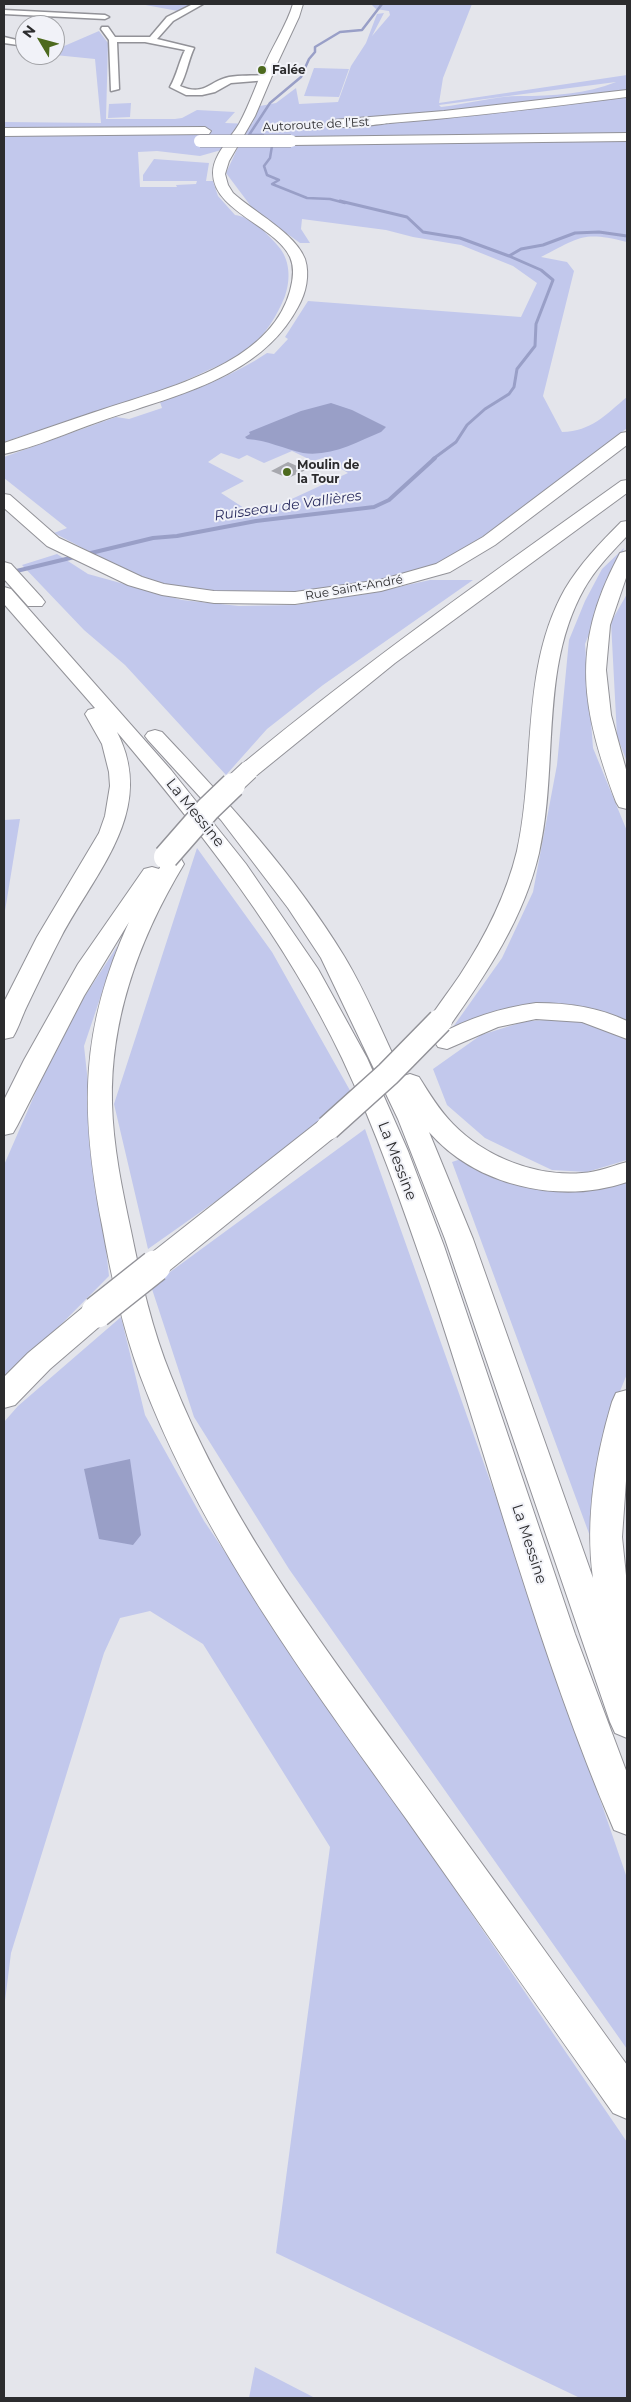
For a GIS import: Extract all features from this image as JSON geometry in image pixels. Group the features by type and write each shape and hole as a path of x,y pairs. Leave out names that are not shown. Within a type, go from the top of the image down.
{"main road":[{"path":"4,448 202,380 250,354 279,328 298,289 300,276 299,261 295,252 281,237 236,203 221,183 219,176 222,160 256,101 276,53 291,24 298,4"},
{"name":"Autoroute de l’Est","path":"325,124 413,118 627,92"},
{"name":"Autoroute de l’Est","path":"4,137 202,136 257,128"},
{"name":"Autoroute de l’Est","path":"4,132 202,136 292,141 627,137"},
{"name":"Rue Saint-André","path":"4,498 40,531 62,547 148,585 214,597 295,598 381,585 443,568 465,556 546,500 627,437"},
{"path":"4,1126 49,1033 104,941 133,898 214,815 251,773 325,707 388,658 627,485"},
{"path":"4,1396 38,1361 97,1312 240,1199 330,1133 443,1031 502,925 528,853 540,779 548,680 555,640 563,615 574,590 590,567 627,526"},
{"path":"627,557 609,597 600,625 597,655 597,687 601,715 627,802"},
{"name":"La Messine","path":"4,568 56,651 210,828 307,970 346,1043 383,1124 431,1249 573,1677 627,1818"},
{"name":"La Messine","path":"4,593 30,609 229,816 290,895 332,958 411,1119 459,1239 627,1722"},
{"path":"4,1031 13,1008 44,946 110,833 121,795 121,771 114,745 56,651"},
{"path":"170,861 131,946 114,993 103,1042 99,1086 100,1134 107,1183 130,1290 156,1377 197,1467 227,1521 284,1614 360,1726 627,2099"},
{"path":"332,958 424,1106 447,1135 461,1146 502,1168 542,1180 580,1182 603,1180 627,1172"},
{"path":"443,1031 513,1015 544,1011 591,1016 627,1030"},
{"path":"627,1402 617,1433 606,1512 608,1557 624,1656 627,1722"}],"street":[{"path":"99,4 105,17 104,28 113,40 114,89"},
{"path":"152,40 170,19 199,4"},
{"path":"4,12 105,17"},
{"path":"113,40 152,40 190,48 184,60 182,74 175,87 178,90 207,91 229,80 265,78"}],"shaded area":[{"path":"140,4 194,4 178,11"},
{"path":"371,4 472,4 443,78 439,103 627,75 627,242 600,237 582,238 541,257 567,262 574,271 543,396 562,432 582,429 598,421 627,397 627,428 575,469 462,551 412,573 380,581 309,591 238,593 205,591 159,582 128,571 54,533 67,528 4,478 4,457 116,417 129,419 162,408 160,402 215,381 267,353 274,354 288,339 285,337 308,301 521,317 537,283 513,266 461,245 413,237 386,230 302,219 301,229 310,243 300,243 253,209 226,173 239,145 200,156 157,151 138,152 140,187 177,187 176,185 196,184 197,181 143,181 143,175 154,159 209,163 206,181 213,181 218,196 235,215 253,222 282,251 287,263 289,276 287,290 282,303 275,318 261,337 244,352 226,362 178,384 4,442 4,122 101,123 95,59 65,56 65,46 99,31 108,43 106,119 175,119 182,118 197,110 235,112 225,123 252,124 260,106 276,103 296,88 299,104 338,102 351,66 366,43 377,14 384,13 372,36 390,15 389,11 376,9","holes":["616,82 569,94 511,96 441,107 439,105","292,451 313,461 323,458 348,473 270,509 262,505 247,510 221,493 244,481 208,462 221,453 239,459 247,455 264,463"]},
{"path":"314,68 349,69 339,97 304,96"},
{"path":"131,103 130,117 108,118 109,104"},
{"path":"331,403 352,410 386,427 381,432 344,448 313,454 245,437 250,434 249,432 301,411"},
{"path":"624,548 585,644 593,748 627,831 627,1021 589,1008 564,1005 457,1029 453,1027 502,958 533,892 557,765 569,640 585,601 602,569"},
{"path":"57,554 88,574 182,600 239,606 295,605 371,593 430,580 473,580 323,685 267,729 226,775 125,665 84,630 22,565"},
{"path":"627,594 627,762 617,736 611,622"},
{"path":"20,819 4,917 4,820"},
{"path":"197,848 272,952 352,1094 294,1146 148,1249 114,1104"},
{"path":"118,945 84,1046 109,1276 4,1382 4,1165 44,1073 79,1005"},
{"path":"564,1019 604,1027 627,1040 627,1160 587,1172 552,1170 485,1138 447,1105 433,1069 481,1035 526,1021"},
{"path":"365,1129 515,1551 627,1878 627,2049 289,1569 194,1417 151,1286"},
{"path":"467,1157 565,1189 609,1187 627,1182 627,1374 618,1396 594,1547 452,1162"},
{"path":"121,1317 145,1415 204,1521 627,2142 627,2398 580,2398 276,2253 330,1847 203,1644 150,1611 120,1618 104,1653 11,1953 4,2009 4,1422 18,1406"},
{"path":"130,1459 141,1535 133,1545 99,1539 84,1469"},
{"path":"255,2367 315,2398 249,2398"}],"building":[{"name":"Moulin de la Tour","path":"288,462 306,470 288,478 271,471"}],"waterway":[{"path":"263,135 249,135 270,103 301,77 309,59 315,52 315,47 340,32 362,30 382,4"},
{"path":"273,140 270,158 264,166 267,175 279,180 272,184 307,198 330,199 345,203"},
{"path":"340,201 407,217 423,232 460,238 509,256"},
{"name":"Ruisseau de Vallières","path":"509,256 521,249 543,245 575,233 599,232 627,236"},
{"name":"Ruisseau de Vallières","path":"433,459 456,442 467,425 485,409 509,394 514,387 517,369 535,346 536,324 553,280 541,270 509,256"},
{"name":"Ruisseau de Vallières","path":"4,574 153,538 177,536 256,521 374,507 389,500 435,458"}],"place":[{"name":"Falée","path":"262,70"},
{"name":"Moulin de la Tour","path":"287,472"}]}
